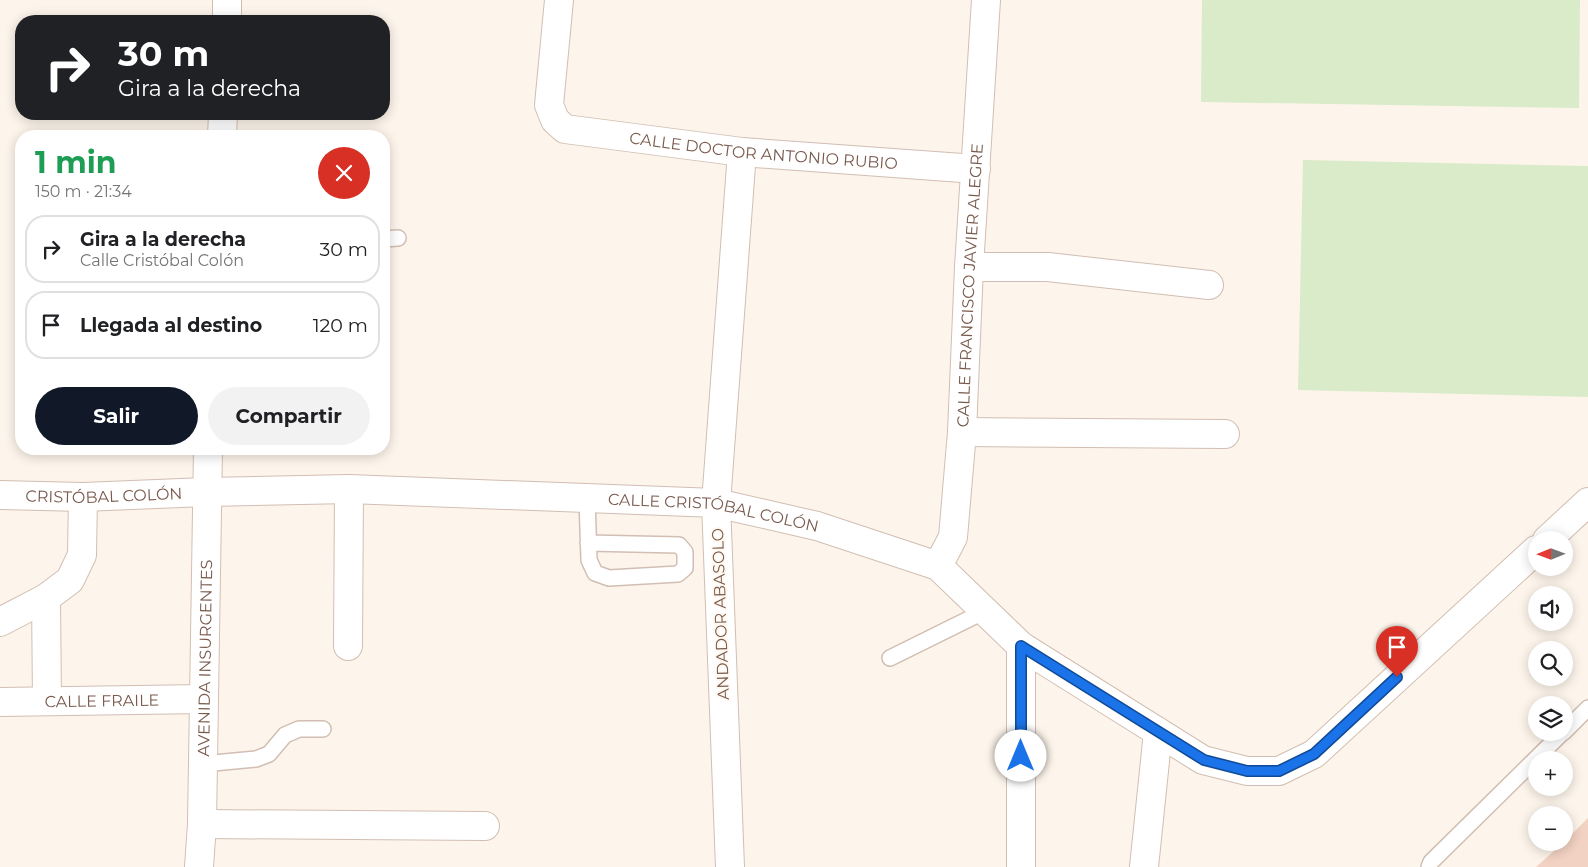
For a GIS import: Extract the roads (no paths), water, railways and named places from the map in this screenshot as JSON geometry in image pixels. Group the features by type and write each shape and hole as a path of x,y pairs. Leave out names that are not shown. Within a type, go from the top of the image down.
{"street":[{"path":"227,15 228,0"},
{"name":"CALLE DOCTOR ANTONIO RUBIO","path":"559,0 549,105 555,120 565,129 742,152 976,169"},
{"name":"CALLE FRANCISCO JAVIER ALEGRE","path":"938,566 953,536 962,432 969,267 986,0"},
{"name":"ANDADOR ABASOLO","path":"730,867 716,504 742,152"},
{"path":"969,267 1048,267 1209,285"},
{"path":"962,432 1225,434"},
{"name":"AVENIDA INSURGENTES","path":"199,867 202,824 208,455"},
{"path":"348,646 349,489"},
{"name":"CALLE CRISTÓBAL COLÓN","path":"206,492 349,489 716,504 817,526 938,566 1021,646 1204,760 1247,771 1279,771 1314,754 1528,557"},
{"name":"CRISTÓBAL COLÓN","path":"0,495 83,497 206,492"},
{"path":"0,622 46,598 70,580 82,554 83,497"},
{"path":"1557,531 1588,502"},
{"path":"46,598 46,701"},
{"path":"1021,646 1021,867"},
{"name":"CALLE FRAILE","path":"0,702 204,699"},
{"path":"1144,867 1158,732"},
{"path":"202,824 485,826"}],"lane":[{"path":"587,498 588,543 589,560 595,574 609,578 678,574 685,568 685,552 679,545 588,543"},
{"path":"890,658 985,612"},
{"path":"1573,722 1588,708"},
{"path":"203,764 256,759 269,754 285,735 299,729 323,729"},
{"path":"1428,867 1554,741"}]}
